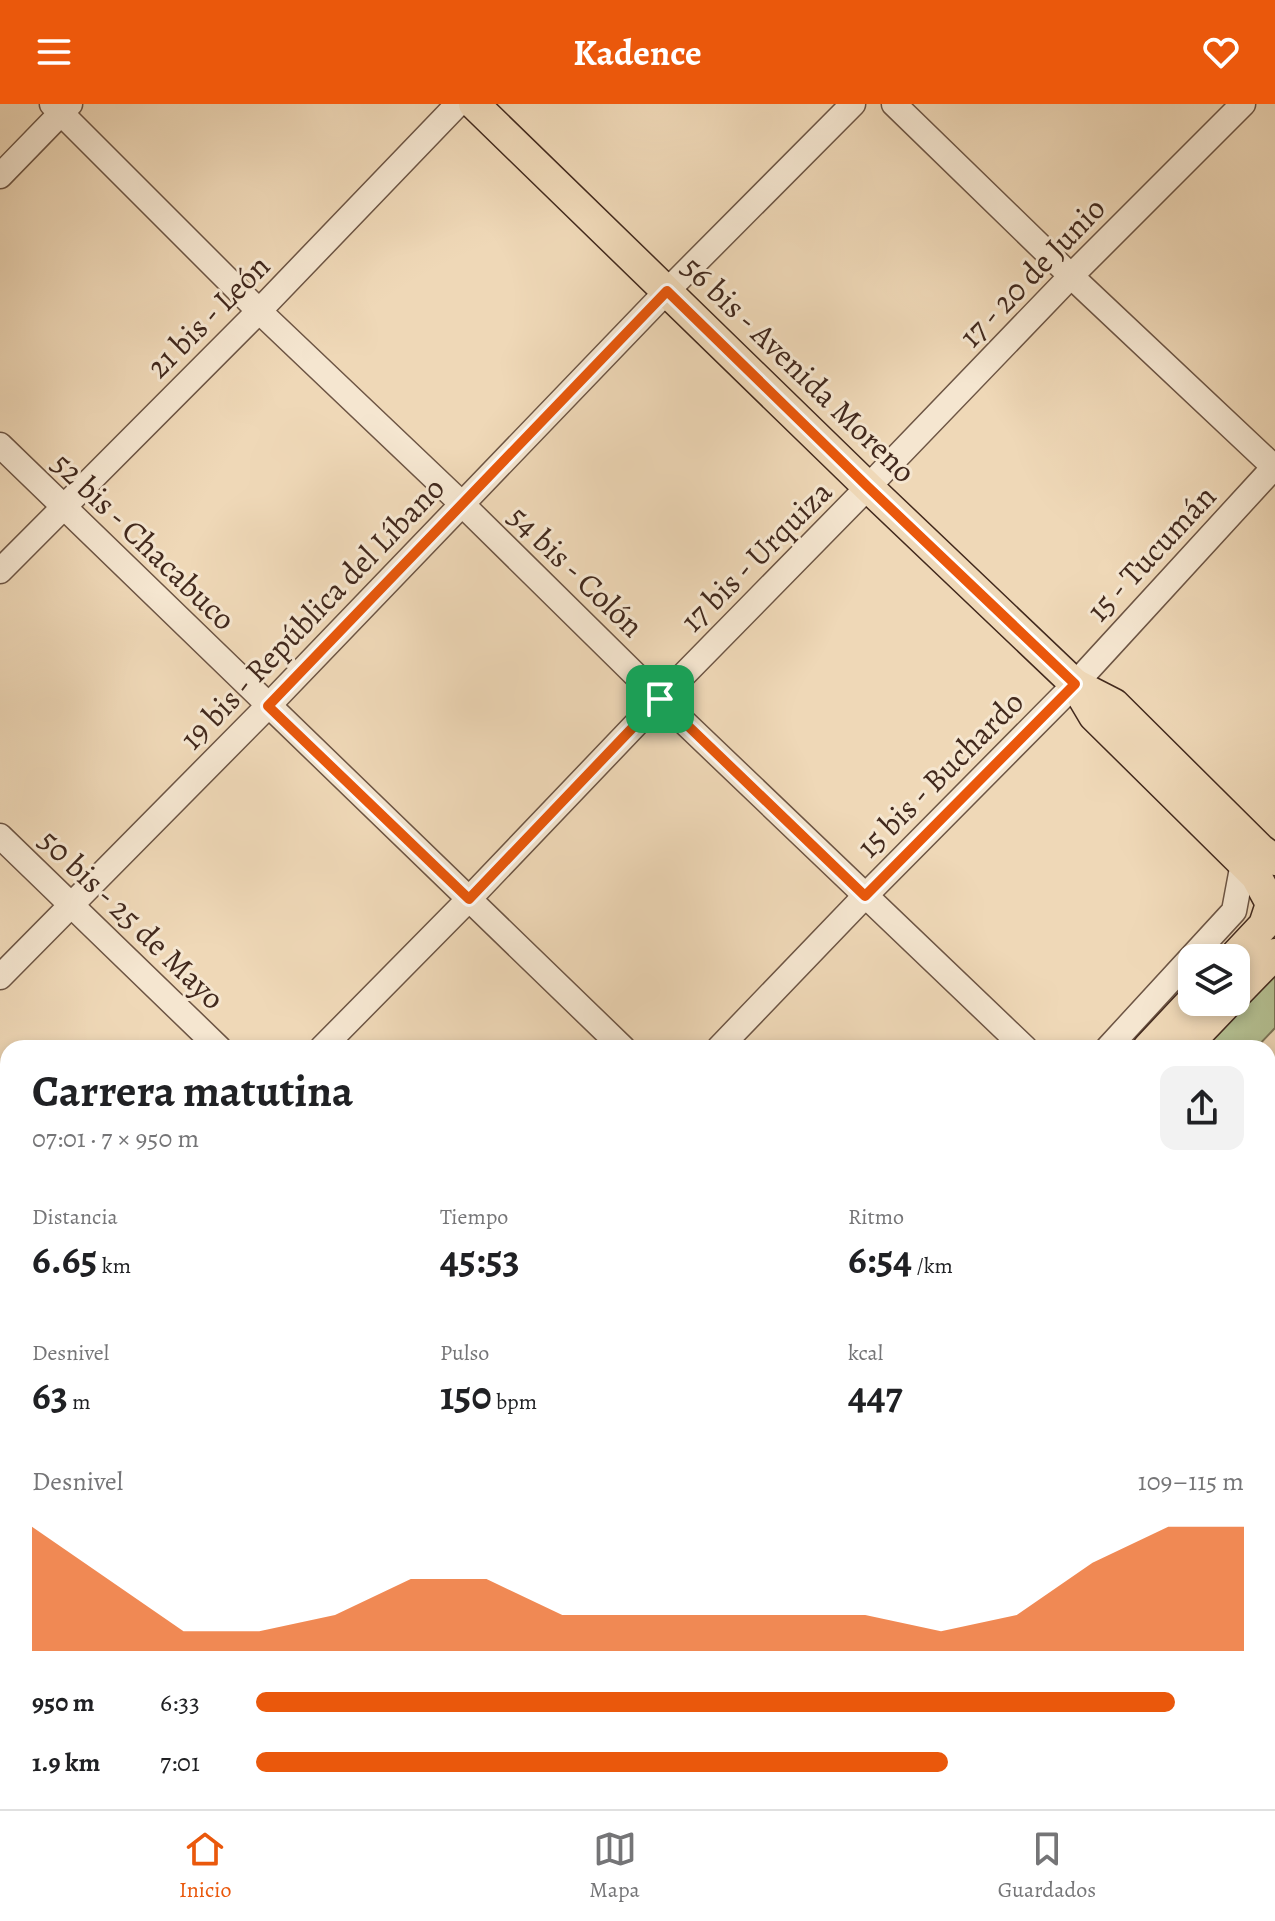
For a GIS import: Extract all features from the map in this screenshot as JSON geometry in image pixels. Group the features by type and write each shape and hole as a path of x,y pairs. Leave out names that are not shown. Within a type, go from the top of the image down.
{"main road":[{"name":"56 bis - Avenida Moreno","path":"474,104 1075,684 1094,716 1256,876 1272,904"},
{"name":"56 bis - Avenida Moreno","path":"1075,684 1114,704 1260,849 1275,860"},
{"path":"1246,944 1264,925 1272,904"},
{"path":"1250,980 1275,954"},
{"path":"1155,1040 1178,1016"},
{"path":"1192,1040 1215,1016"}],"street":[{"name":"21 bis - León","path":"0,571 259,311 458,104"},
{"name":"19 bis - República del Líbano","path":"0,977 853,104"},
{"path":"894,104 1071,276 1275,467"},
{"name":"17 - 20 de Junio","path":"868,487 1071,276 1243,104"},
{"name":"54 bis - Colón","path":"61,107 259,311 1017,1040"},
{"path":"0,176 61,107"},
{"name":"52 bis - Chacabuco","path":"0,445 615,1040"},
{"name":"15 - Tucumán","path":"1075,684 1275,467"},
{"name":"17 bis - Urquiza","path":"330,1040 868,487"},
{"name":"15 bis - Buchardo","path":"727,1040 1075,684"},
{"name":"50 bis - 25 de Mayo","path":"0,836 211,1040"},
{"path":"1115,1040 1234,911 1243,863"}],"green space":[{"path":"1275,967 1275,1028 1264,1040 1207,1040 1230,1016 1250,1016 1250,994"}],"route":[{"path":"667,291 1075,684 865,896 660,699 469,899 268,706 667,291"}]}
